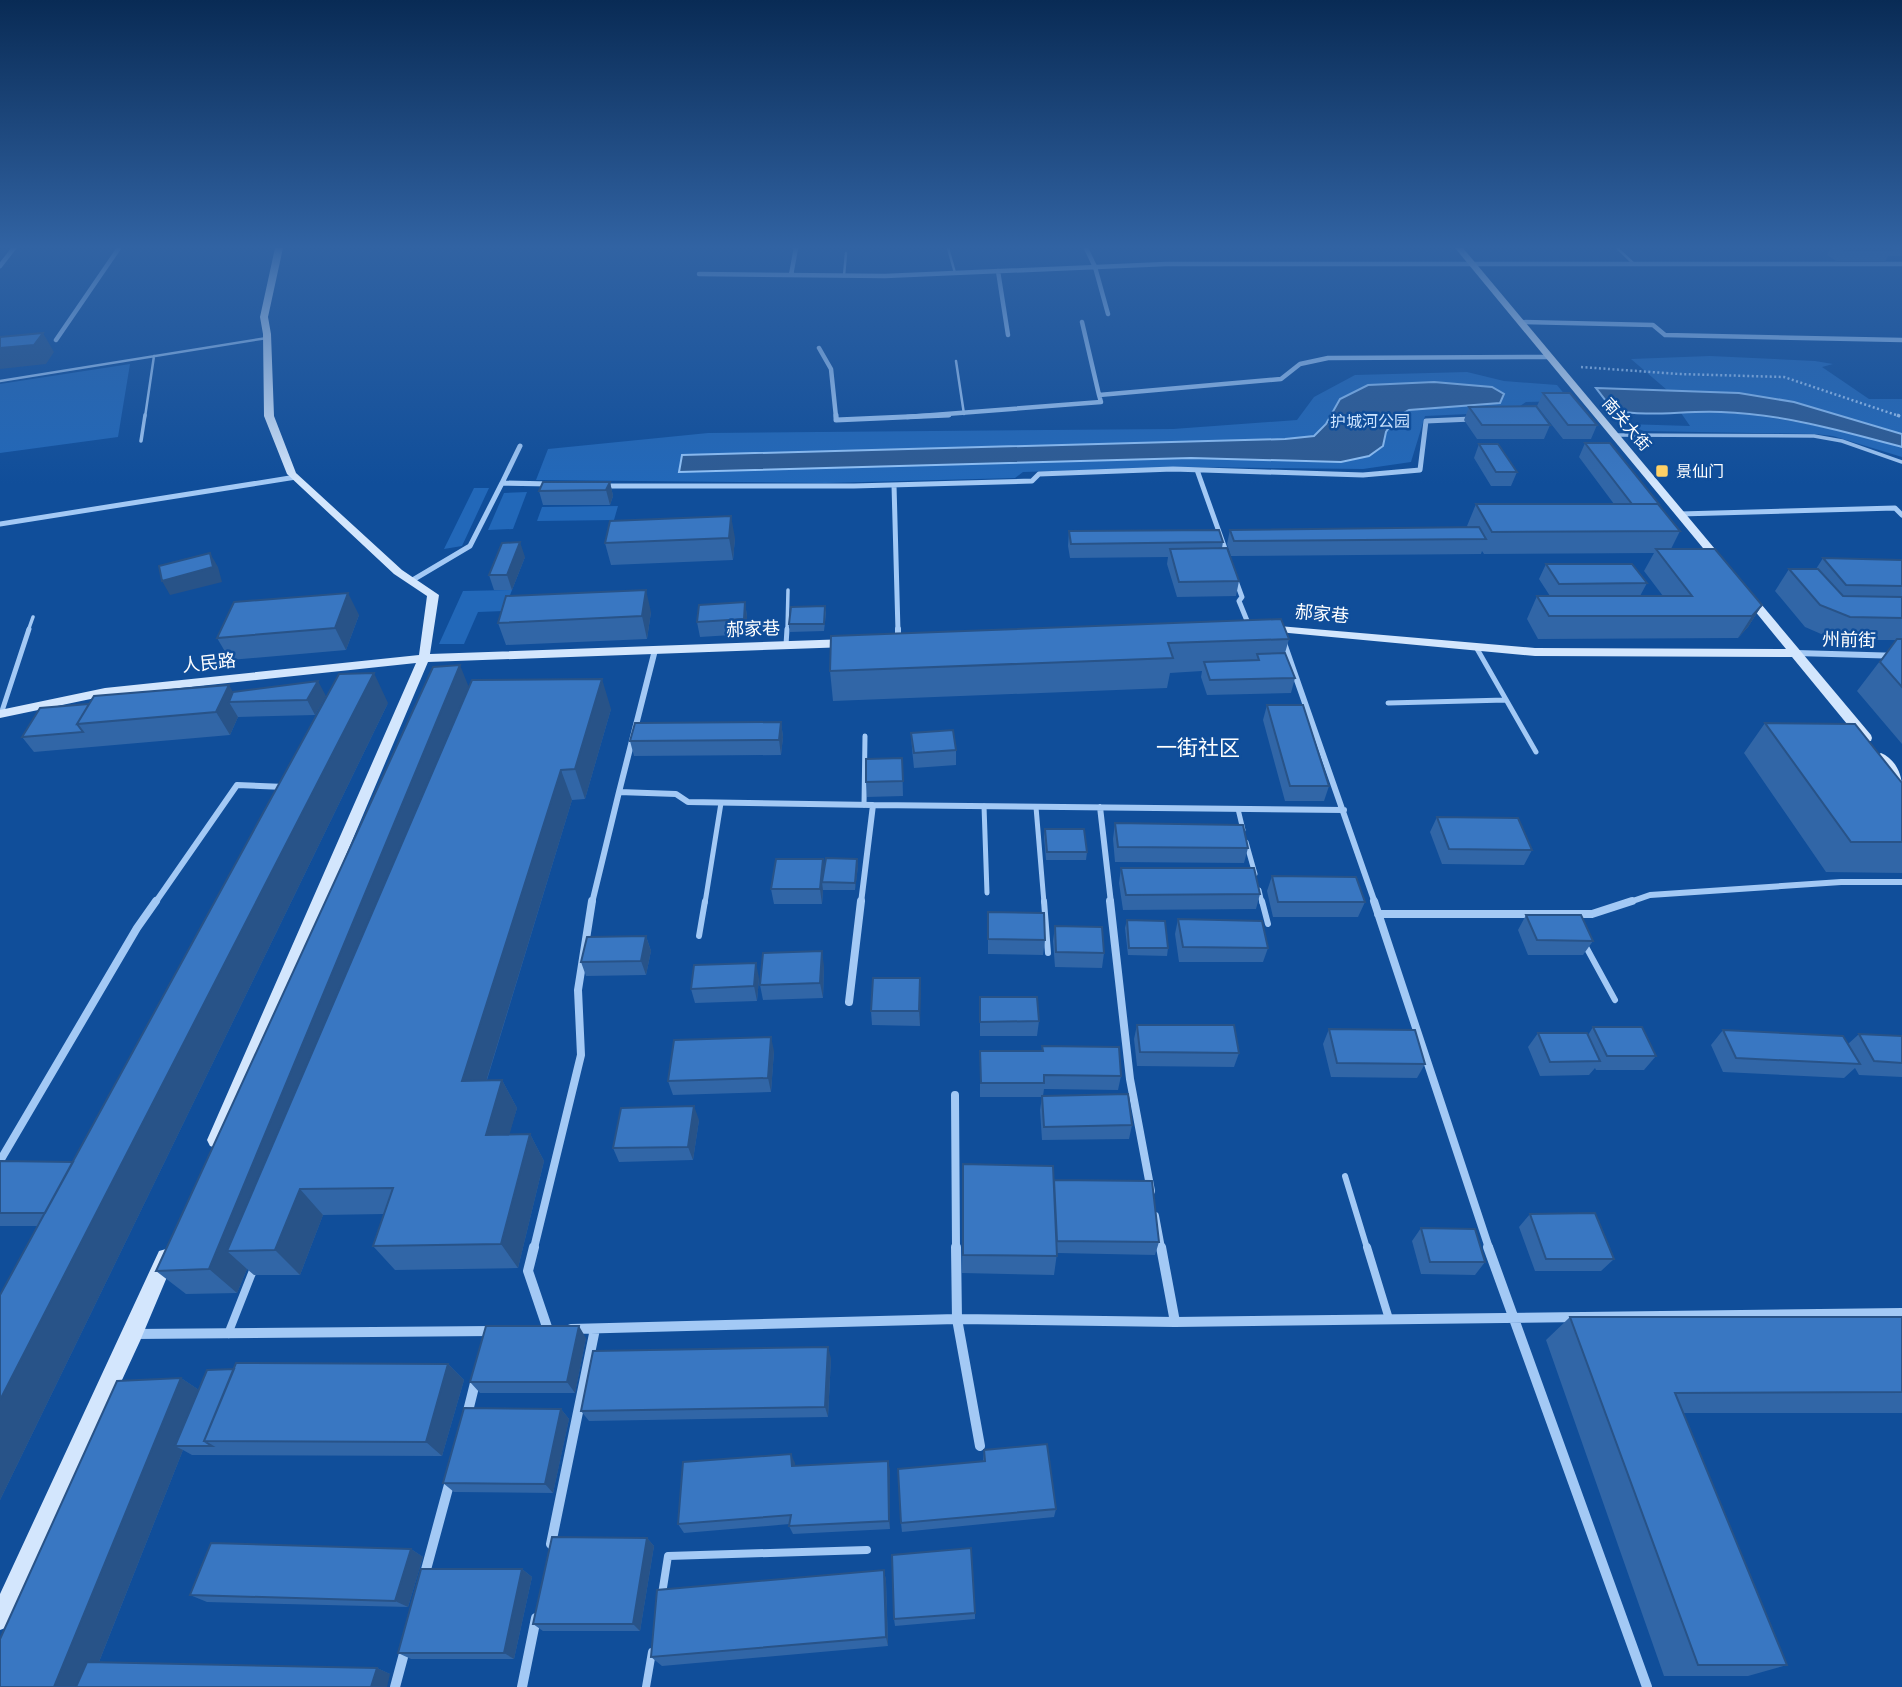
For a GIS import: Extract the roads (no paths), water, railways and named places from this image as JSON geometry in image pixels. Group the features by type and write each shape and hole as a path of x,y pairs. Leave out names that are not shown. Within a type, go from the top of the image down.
{"street":[{"path":"56,340 65,327"},
{"path":"209,1157 424,658 433,596 398,572 292,474 269,416 265,327"},
{"path":"1008,327 1009,335"},
{"path":"819,348 831,369 836,420 964,414 1101,402 1083,327"},
{"name":"南关大街","path":"1524,327 1725,568"},
{"path":"1655,327 1665,335 1902,340"},
{"path":"1099,395 1281,379 1300,364 1328,358 1553,361"},
{"path":"1576,404 1588,404"},
{"path":"601,486 894,485 1032,481 1039,474 1197,470 1363,475 1420,470 1426,421 1475,419"},
{"path":"411,581 470,546 520,446"},
{"path":"1197,470 1229,559"},
{"path":"0,524 296,477"},
{"path":"502,483 564,485"},
{"path":"894,485 898,641"},
{"path":"1680,514 1895,508 1902,515"},
{"path":"1233,572 1242,597 1239,601 1250,629"},
{"path":"1743,589 1902,783"},
{"path":"1279,628 1344,810 1513,1318 1647,1687"},
{"name":"郝家巷","path":"1237,629 1279,628 1535,652 1796,653"},
{"path":"884,642 911,641"},
{"name":"郝家巷","path":"424,658 856,643"},
{"path":"548,1329 528,1271 581,1055 576,1027 578,970 655,650"},
{"name":"州前街","path":"1796,653 1902,656"},
{"name":"人民路","path":"0,714 105,692 424,658"},
{"path":"347,677 354,665"},
{"path":"0,1161 137,928 237,785 291,787"},
{"path":"619,792 676,794 688,802 721,803 1344,810"},
{"path":"849,1002 873,805"},
{"path":"1100,807 1130,1079 1175,1322"},
{"path":"1378,914 1592,914 1650,895 1841,882 1902,882"},
{"path":"955,1095 957,1319 980,1446"},
{"path":"0,1619 133,1334 171,1246"},
{"path":"537,1330 957,1319 1175,1322 1902,1313"},
{"path":"549,1554 595,1329"},
{"path":"133,1334 495,1331 486,1344"},
{"path":"465,1423 479,1370"},
{"path":"420,1595 454,1463"},
{"path":"522,1687 538,1607"},
{"path":"395,1687 409,1634"}],"lane":[{"path":"0,381 267,338"},
{"path":"141,440 155,356"},
{"path":"956,361 964,414"},
{"path":"1615,435 1815,436 1842,441 1902,462"},
{"path":"786,645 788,590"},
{"path":"0,714 33,617"},
{"path":"1476,647 1536,752"},
{"path":"1388,702 1506,700"},
{"path":"864,805 865,736"},
{"path":"699,936 721,803"},
{"path":"984,806 986,893"},
{"path":"1036,807 1048,953"},
{"path":"1238,809 1268,924"},
{"path":"1569,914 1575,927"},
{"path":"1582,939 1615,1000"},
{"path":"1345,1176 1389,1320"},
{"path":"228,1334 258,1258"},
{"path":"659,1608 668,1556 867,1550"},
{"path":"646,1687 653,1648"}],"place":[{"name":"景仙门","path":"1662,471"}],"district":[{"name":"一街社区","path":"1198,748"}],"park label":[{"name":"护城河公园","path":"1370,421"}]}
